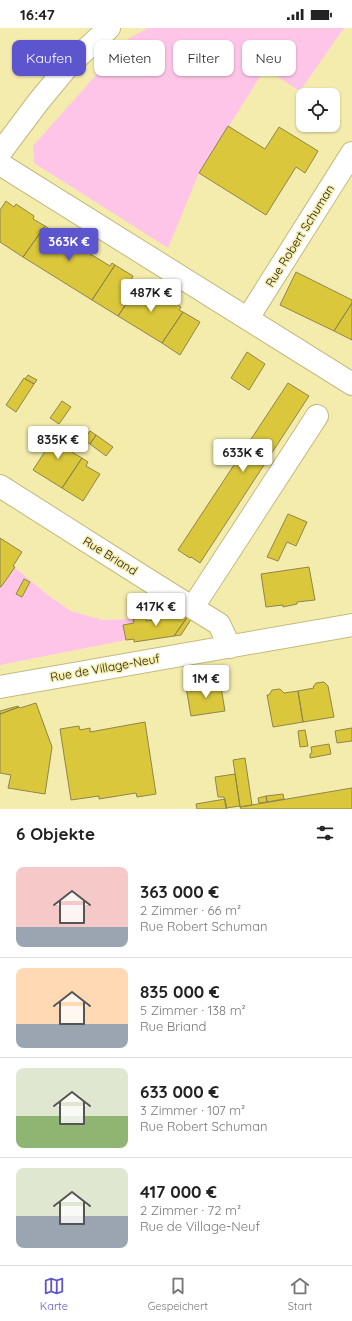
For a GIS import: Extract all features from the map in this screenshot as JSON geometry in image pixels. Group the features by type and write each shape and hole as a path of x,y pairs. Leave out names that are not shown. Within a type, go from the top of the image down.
{"street":[{"path":"0,153 39,101 68,66 108,28"},
{"name":"Rue Robert Schuman","path":"248,318 352,153"},
{"path":"0,164 352,384"},
{"path":"193,607 317,416"},
{"name":"Rue Briand","path":"0,486 219,624 230,647"},
{"name":"Rue de Village-Neuf","path":"0,687 352,625"}],"shaded area":[{"path":"148,28 344,28 302,88 296,88 276,76 296,76 296,40 242,40 242,76 261,76 199,173 168,248 34,163 33,146 95,76 165,76 165,40 127,40"},
{"path":"13,566 49,596 71,611 102,620 133,619 134,623 126,640 0,665 0,589"}],"building":[{"path":"228,126 265,149 279,127 318,151 305,173 296,167 266,215 199,173"},
{"path":"6,201 14,207 16,204 34,216 33,219 45,226 23,257 0,242 0,210"},
{"path":"45,226 61,236 63,233 84,246 82,249 110,266 112,263 115,265 92,300 23,257"},
{"path":"115,265 133,276 131,280 139,285 118,316 92,300"},
{"path":"296,272 352,300 352,303 334,331 280,305"},
{"path":"139,285 159,297 161,293 181,307 179,310 183,312 162,343 118,316"},
{"path":"352,303 352,340 334,331"},
{"path":"183,312 200,322 180,355 162,343"},
{"path":"247,352 265,364 249,390 231,378"},
{"path":"28,375 37,380 34,384 25,379"},
{"path":"24,378 34,384 16,412 6,405"},
{"path":"288,383 309,396 200,563 191,557 190,558 178,550"},
{"path":"62,401 71,407 59,424 50,418"},
{"path":"60,428 72,436 65,448 82,458 62,488 33,470"},
{"path":"90,431 96,435 90,444 84,440"},
{"path":"96,435 113,447 106,456 90,444"},
{"path":"72,436 78,439 71,451 65,448"},
{"path":"82,458 88,462 86,466 100,474 83,501 62,488"},
{"path":"288,514 307,522 296,546 287,542 278,561 267,557"},
{"path":"0,538 22,552 13,566 15,567 1,587 0,587"},
{"path":"309,567 315,600 297,602 297,604 283,607 283,605 266,607 261,574"},
{"path":"24,579 30,582 22,597 16,594"},
{"path":"171,605 188,616 174,636 134,642 134,639 126,640 123,625 134,623 133,619 146,617 146,621 162,619"},
{"path":"188,616 192,618 181,635 174,636"},
{"path":"220,681 225,711 191,716 186,687"},
{"path":"324,682 328,686 334,717 303,722 298,691 314,688 313,687 316,683"},
{"path":"280,689 284,693 298,691 303,722 273,727 267,695 269,695 272,690"},
{"path":"36,703 52,747 45,794 8,788 11,775 0,773 0,714"},
{"path":"19,707 0,714 0,711"},
{"path":"145,722 156,794 137,797 136,793 99,799 99,796 71,800 60,729 79,726 80,730 90,728 90,732"},
{"path":"352,728 352,741 337,743 335,731"},
{"path":"305,730 308,746 300,747 298,731"},
{"path":"329,744 331,754 310,758 310,754 312,753 311,747"},
{"path":"245,758 252,805 240,807 233,760"},
{"path":"235,774 240,806 226,808 224,797 218,797 215,777"},
{"path":"352,788 352,809 241,809 240,807"},
{"path":"283,794 284,799 267,802 266,796"},
{"path":"266,796 267,802 259,803 258,798"},
{"path":"225,799 227,809 197,809 196,804"}]}
